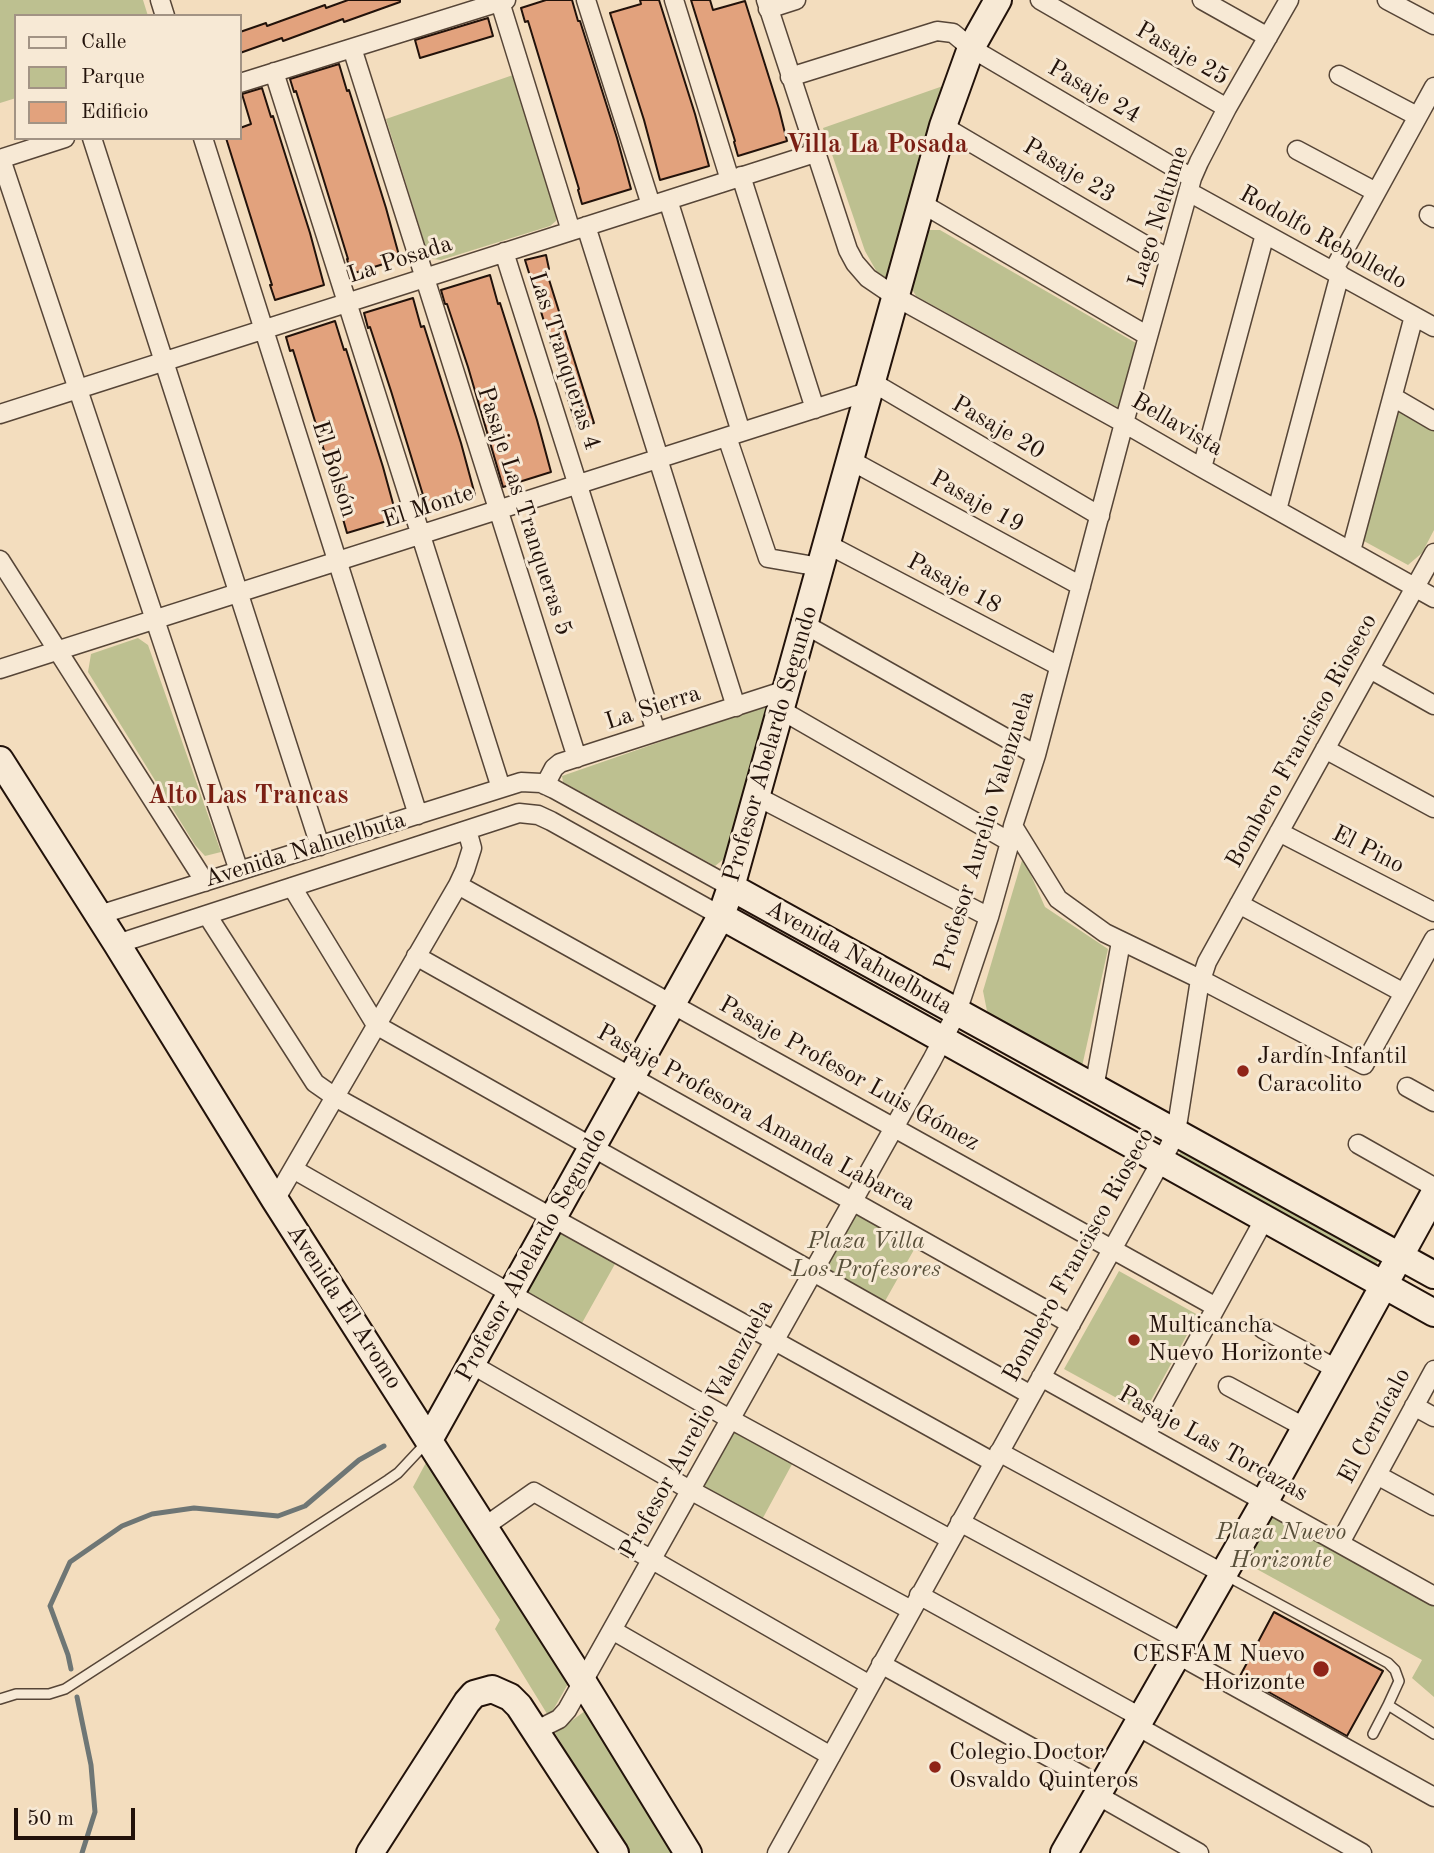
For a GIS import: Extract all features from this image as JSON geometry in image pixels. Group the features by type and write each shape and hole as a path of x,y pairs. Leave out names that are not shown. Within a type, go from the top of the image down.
{"street":[{"path":"586,0 659,203 734,434"},
{"path":"674,0 815,409"},
{"path":"767,4 796,0"},
{"name":"Profesor Abelardo Segundo","path":"429,1440 721,915 943,126 971,48 998,0"},
{"name":"Pasaje 25","path":"1040,0 1227,108"},
{"path":"1202,0 1269,37"},
{"name":"Lago Neltume","path":"1124,423 1190,185 1227,108 1289,0"},
{"path":"1387,0 1434,25"},
{"path":"242,82 503,1 659,459 736,706"},
{"name":"Bellavista","path":"767,4 848,250 868,278 896,297 1434,598"},
{"name":"Pasaje 24","path":"790,77 937,31 953,33 971,48 1190,185"},
{"name":"Pasaje Las Tranqueras 5","path":"352,48 577,758"},
{"path":"274,72 501,788"},
{"path":"1339,75 1424,116"},
{"path":"1277,510 1336,273 1376,192 1424,116 1434,87"},
{"name":"Pasaje 23","path":"943,126 1169,259"},
{"path":"59,140 1,159 239,871"},
{"path":"93,140 320,846"},
{"name":"El Bolsón","path":"205,140 418,815"},
{"path":"1297,150 1376,192"},
{"name":"La Posada","path":"0,414 815,153"},
{"name":"Rodolfo Rebolledo","path":"1190,185 1265,234 1434,327"},
{"path":"921,203 1148,335"},
{"path":"1202,468 1265,234"},
{"name":"Las Tranqueras 4","path":"504,252 656,732"},
{"path":"1350,551 1414,316"},
{"name":"El Monte","path":"0,669 815,409 871,386"},
{"name":"Pasaje 20","path":"871,386 1100,516"},
{"path":"1393,397 1434,421"},
{"name":"Profesor Aurelio Valenzuela","path":"535,1731 559,1718 567,1710 957,1012 989,917 1036,755 1124,423"},
{"name":"Pasaje 18","path":"734,434 768,558 824,556 1059,666"},
{"name":"Pasaje 19","path":"850,460 1081,586"},
{"name":"Bombero Francisco Rioseco","path":"777,1853 1161,1161 1175,1133 1200,979 1434,553"},
{"path":"0,560 205,882"},
{"path":"804,624 1036,755"},
{"path":"1370,669 1434,705"},
{"path":"783,700 1012,834 1058,899 1105,933 1200,979 1364,1065 1434,939"},
{"name":"La Sierra","path":"545,785 554,768 560,763 736,706 783,700"},
{"path":"1325,749 1434,808"},
{"name":"Avenida El Aromo","path":"0,760 275,1200 583,1682 688,1853"},
{"name":"Avenida Nahuelbuta","path":"99,915 521,782 541,783 1434,1275"},
{"path":"756,796 989,917"},
{"name":"Avenida Nahuelbuta","path":"117,944 519,813 538,815 1434,1313"},
{"path":"275,1200 458,885 472,848 467,831"},
{"name":"El Pino","path":"1279,832 1434,912"},
{"name":"Pasaje Profesor Luis Gómez","path":"458,885 1216,1307"},
{"path":"292,887 376,1025 1031,1395"},
{"path":"1239,904 1404,993"},
{"path":"207,915 315,1083 335,1097 774,1341 1224,1574"},
{"path":"1094,1088 1121,942"},
{"name":"Pasaje Profesora Amanda Labarca","path":"416,956 1071,1324"},
{"path":"1407,1087 1434,1102"},
{"path":"1358,1144 1434,1187"},
{"path":"293,1169 730,1419 950,1539"},
{"path":"1064,1853 1265,1502 1434,1195"},
{"path":"1146,1435 1265,1219"},
{"path":"1263,1329 1338,1370"},
{"path":"471,1364 690,1490 915,1603 1139,1722 1362,1853"},
{"name":"El Cernícalo","path":"1340,1543 1434,1370"},
{"name":"Pasaje Las Torcazas","path":"1041,1377 1434,1596"},
{"path":"1228,1386 1306,1427"},
{"path":"1414,1406 1434,1417"},
{"path":"1377,1475 1434,1506"},
{"path":"484,1527 534,1492 870,1685"},
{"path":"960,1522 1434,1797"},
{"path":"612,1630 831,1756"},
{"path":"881,1664 1100,1791 1199,1853"},
{"path":"370,1853 474,1694 492,1689 501,1691 519,1706 615,1853"}],"lane":[{"path":"0,1699 16,1694 49,1694 65,1689 387,1480 408,1464 429,1440"},
{"path":"1224,1574 1388,1663 1398,1674 1399,1681 1373,1734"},
{"path":"1388,1704 1434,1734"}],"green space":[{"path":"0,0 143,0 147,14 14,14 14,99 0,103"},
{"path":"513,75 556,213 556,221 550,226 441,260 433,259 428,254 386,119"},
{"path":"943,86 888,281 878,274 865,251 823,128"},
{"path":"927,230 940,230 1136,343 1119,408 916,296 909,284"},
{"path":"1400,411 1434,431 1434,530 1422,553 1408,565 1362,540 1393,422"},
{"path":"138,638 148,645 221,852 205,856 195,845 88,672 91,654"},
{"path":"772,705 730,854 715,866 563,782 562,776"},
{"path":"1023,857 1045,907 1108,949 1081,1071 987,1011 983,991"},
{"path":"1182,1149 1380,1257 1374,1269 1177,1158"},
{"name":"Plaza Villa Los Profesores","path":"853,1201 920,1239 880,1310 813,1272"},
{"path":"552,1218 620,1255 577,1332 510,1293"},
{"path":"1119,1271 1198,1315 1144,1413 1064,1369"},
{"path":"730,1419 797,1455 758,1527 690,1490"},
{"path":"430,1455 572,1677 549,1717 495,1629 500,1620 413,1487"},
{"name":"Plaza Nuevo Horizonte","path":"1265,1501 1434,1596 1434,1697 1412,1678 1422,1660 1233,1556"},
{"path":"589,1708 679,1853 628,1853 555,1733"}],"building":[{"path":"348,0 400,0 344,22 343,19 283,41 282,38 242,52 242,31 266,23 267,26 325,5 326,8"},
{"path":"546,0 572,0 631,189 582,204 528,21 525,22 521,8"},
{"path":"640,0 659,0 709,166 660,180 610,13 641,4"},
{"path":"691,0 710,0 713,10 745,1 787,141 738,156"},
{"path":"488,18 493,36 420,58 415,40"},
{"path":"339,64 400,259 351,274 296,91 294,92 290,79"},
{"path":"262,88 310,233 324,285 275,300 227,140 242,140 242,127 251,124 242,94"},
{"path":"546,255 549,269 546,270 594,423 577,428 525,260"},
{"path":"490,275 551,472 503,487 468,367 441,290"},
{"path":"413,298 461,443 475,495 425,510 423,495 391,391 364,313"},
{"path":"335,321 397,518 347,533 343,519 345,518 293,350 290,351 286,337"},
{"path":"1274,1612 1383,1671 1347,1736 1240,1676"}],"waterway":[{"path":"71,1669 50,1606 70,1562 122,1526 152,1514 194,1508 278,1516 305,1506 359,1460 384,1446"},
{"path":"77,1697 91,1765 95,1812 82,1853"}],"place":[{"name":"Jardín Infantil Caracolito","path":"1243,1071"},
{"name":"Multicancha Nuevo Horizonte","path":"1134,1340"},
{"name":"CESFAM Nuevo Horizonte","path":"1321,1669"},
{"name":"Colegio Doctor Osvaldo Quinteros","path":"935,1767"}],"district":[{"name":"Villa La Posada","path":"877,145"},
{"name":"Alto Las Trancas","path":"248,796"}]}
